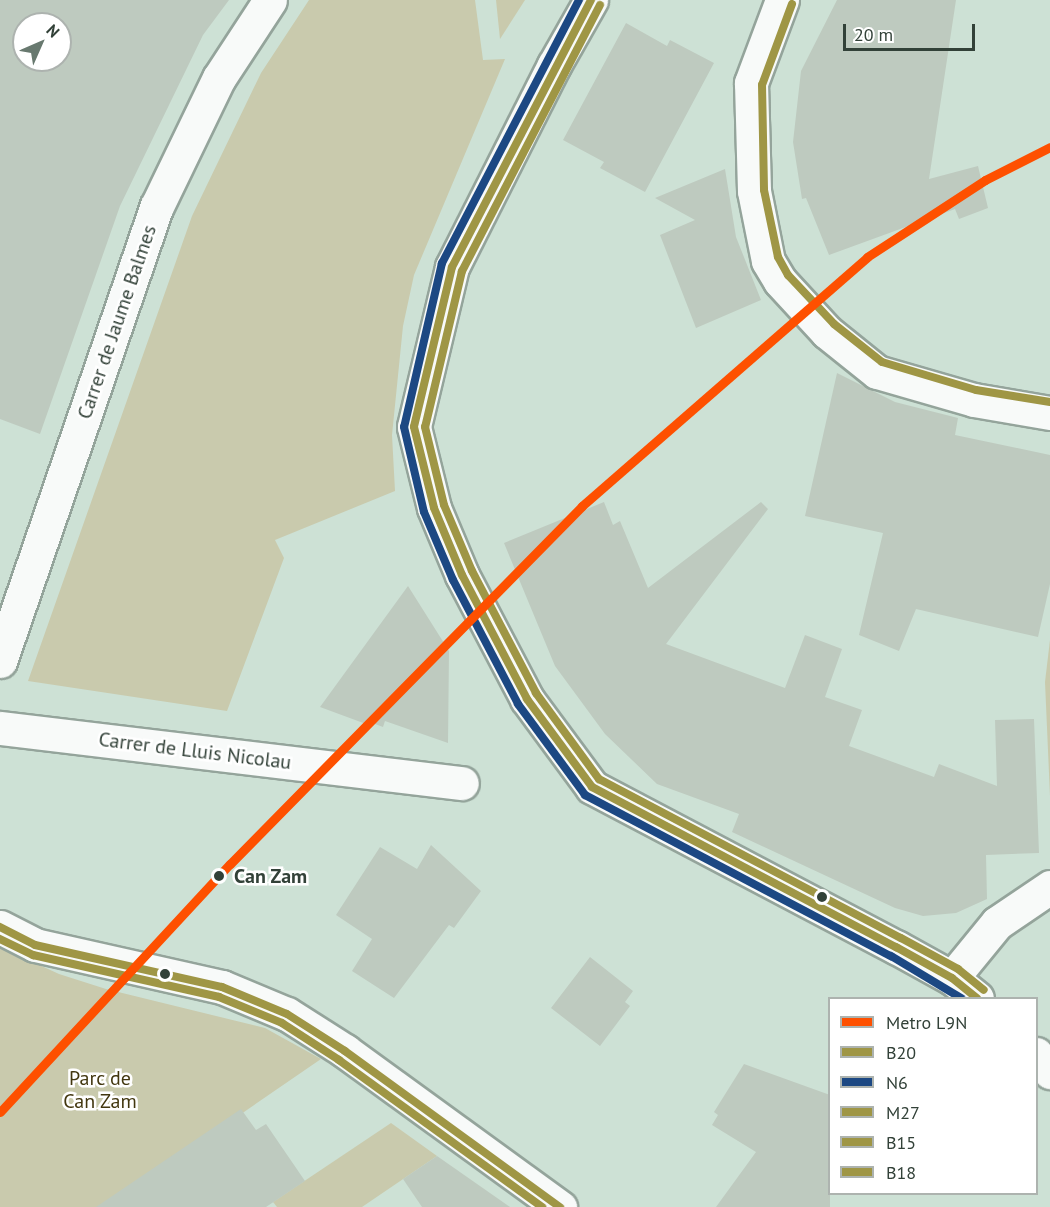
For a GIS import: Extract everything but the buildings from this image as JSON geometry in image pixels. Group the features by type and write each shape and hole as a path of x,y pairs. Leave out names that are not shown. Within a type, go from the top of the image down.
{"street":[{"name":"Carrer de Jaume Balmes","path":"0,661 157,206 219,78 270,0"},
{"path":"591,0 554,65 452,267 414,427 434,508 462,574 527,699 592,787 952,978 975,997"},
{"path":"782,0 751,83 754,191 768,261 780,281 827,332 877,372 974,400 1050,412"},
{"name":"Carrer de Lluis Nicolau","path":"0,728 462,783"},
{"path":"952,978 997,923 1050,887"},
{"path":"0,927 35,945 222,987 286,1014 345,1052 560,1207"},
{"path":"1038,1057 1050,1072"}],"green space":[{"path":"309,0 475,0 483,60 505,59 414,275 403,326 392,435 395,491 275,540 284,558 227,711 28,681 192,216 261,73"},
{"path":"496,0 525,0 500,39"},
{"path":"1050,640 1050,796 1045,682"},
{"name":"Parc de Can Zam","path":"0,947 59,974 106,989 265,1028 321,1059 106,1207 0,1207"},
{"path":"391,1123 437,1156 362,1207 277,1207 273,1202"}],"metro line":[{"name":"L9N","path":"0,1112 230,864 582,506 867,257 985,180 1050,147"}],"transit line":[{"name":"N6","path":"579,0 442,263 404,427 424,512 453,580 518,704 585,795 891,956 959,997"},
{"name":"B20","path":"591,0 452,267 414,427 434,508 462,575 527,699 592,787 896,947 952,978 976,997"},
{"name":"M27","path":"792,4 762,85 764,190 778,257 788,275 834,324 882,362 976,390 1050,402"},
{"name":"M27","path":"600,5 462,271 425,427 444,505 472,571 536,693 599,779 958,969 984,990"},
{"name":"B15","path":"0,927 35,945 222,987 287,1014 345,1051 560,1207"},
{"name":"B18","path":"0,939 33,955 219,997 282,1023 339,1060 542,1207"}],"place":[{"name":"Can Zam","path":"219,876"}]}
